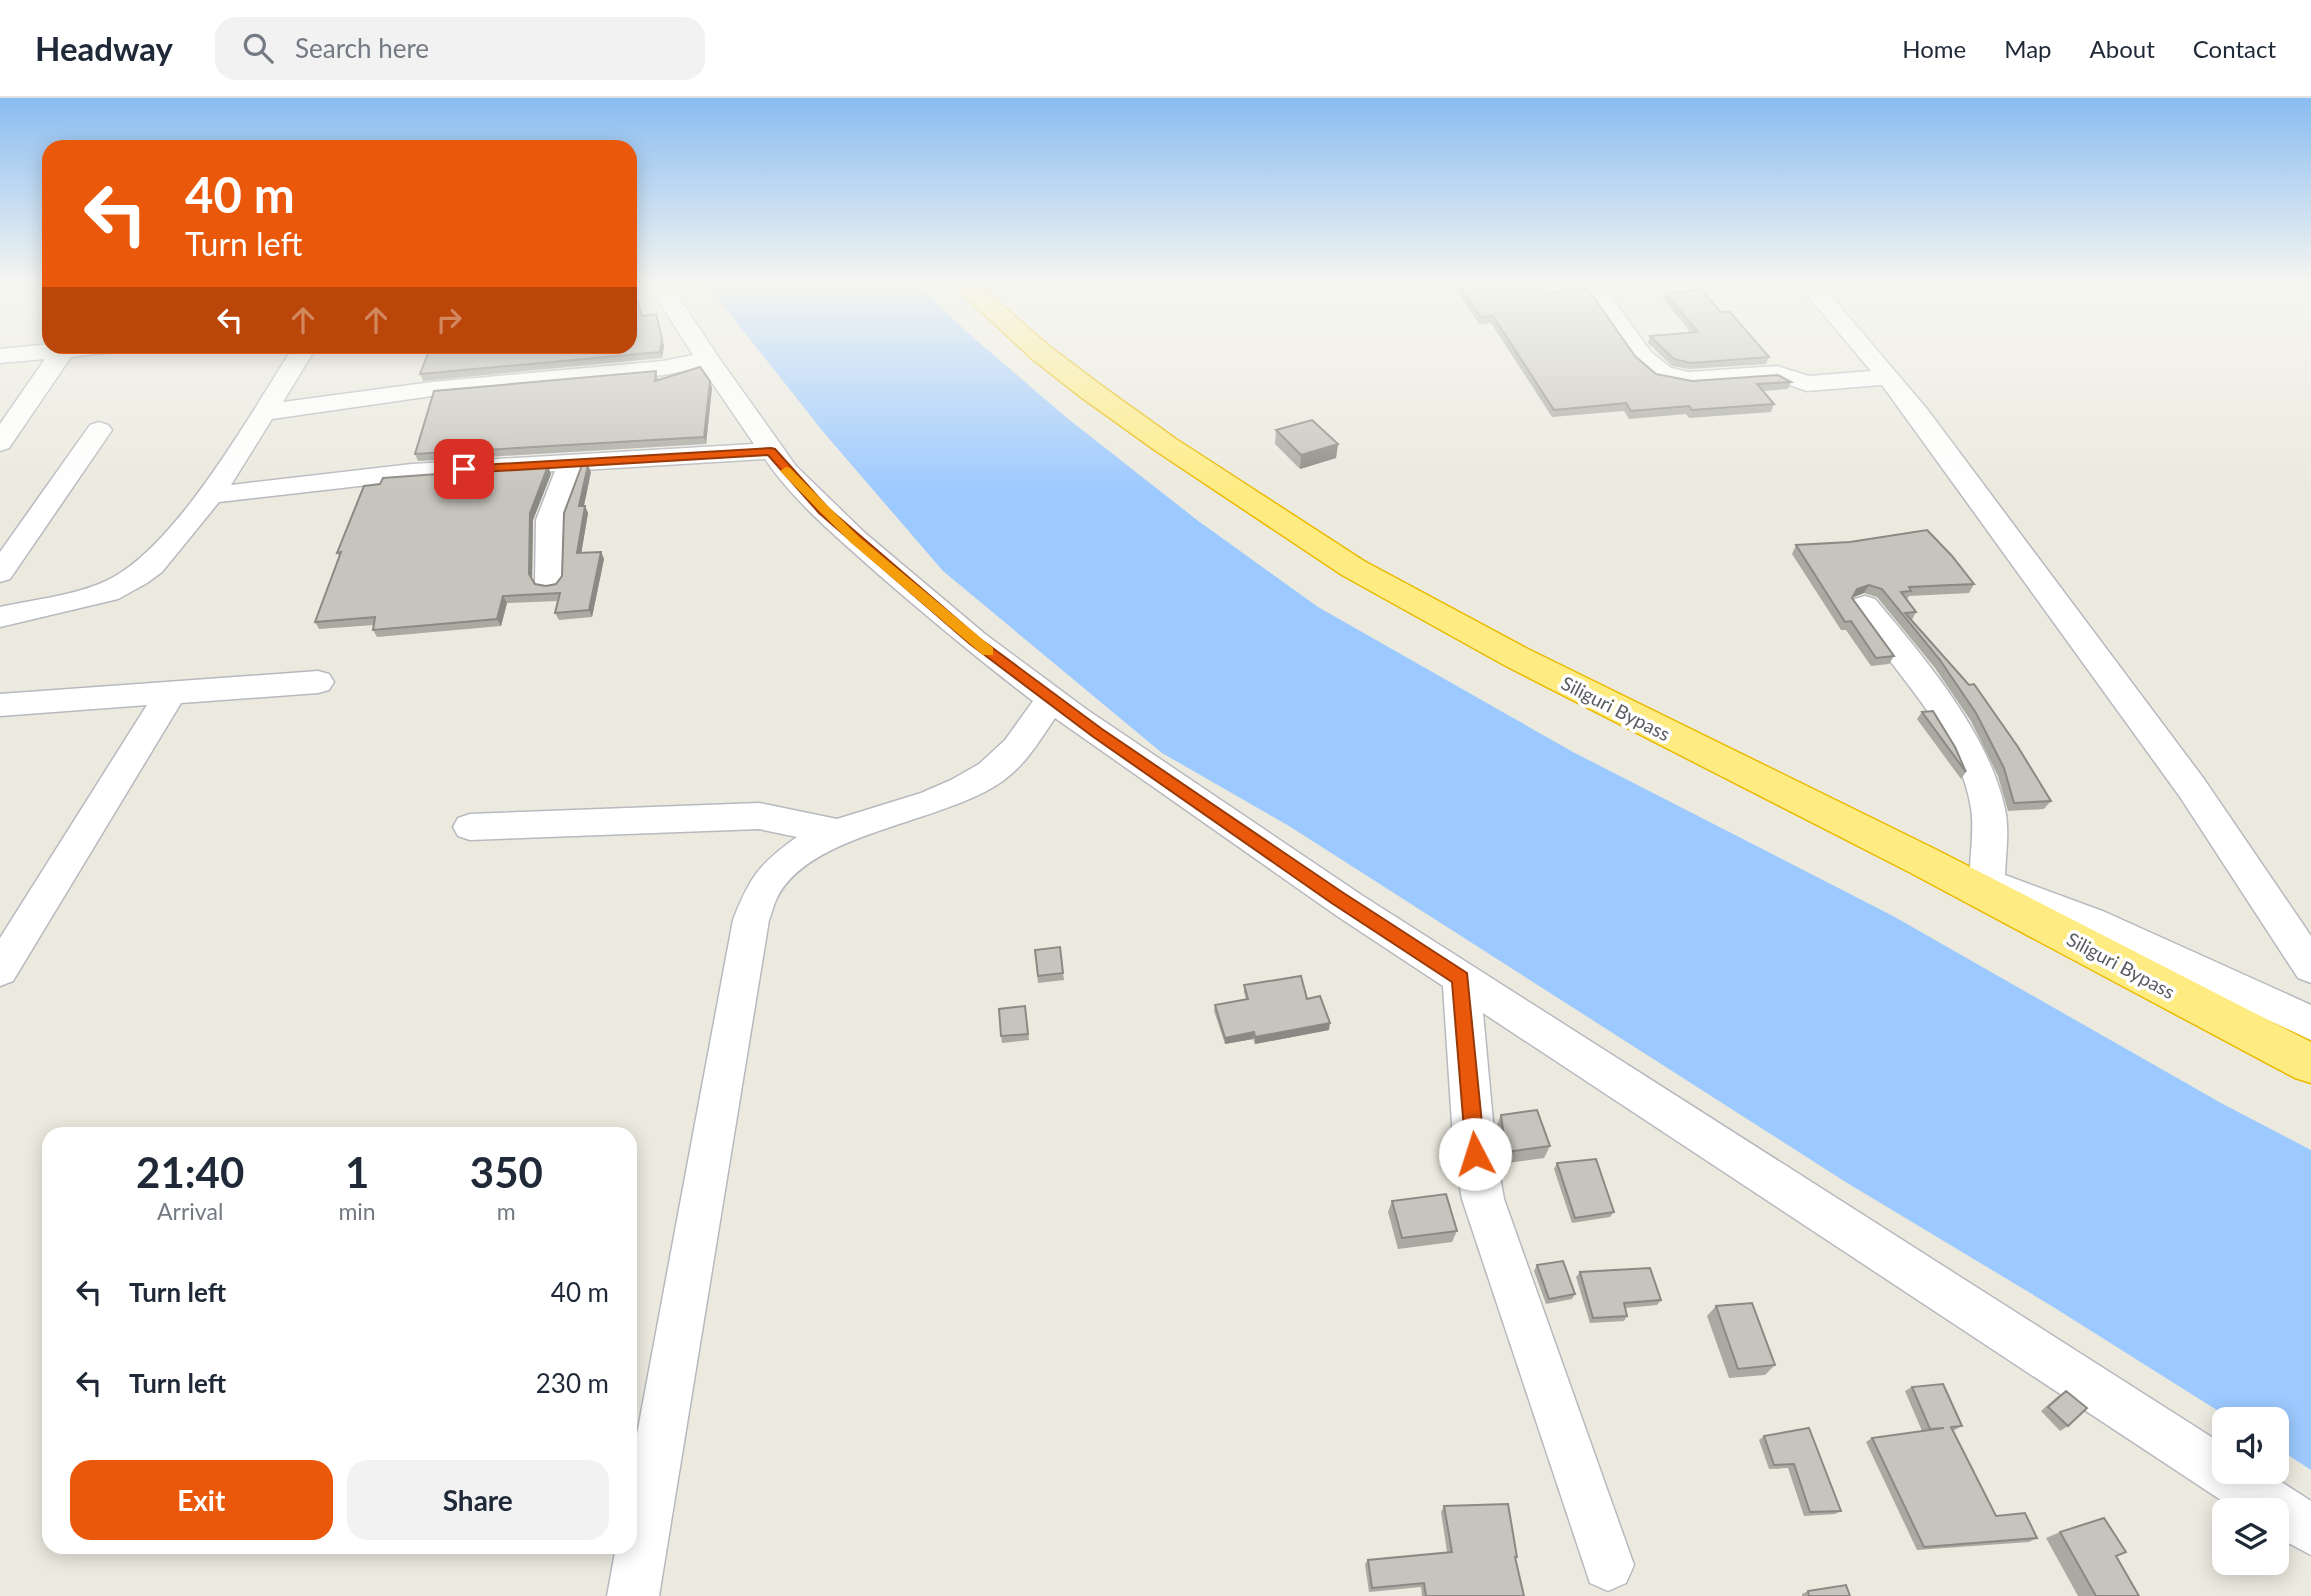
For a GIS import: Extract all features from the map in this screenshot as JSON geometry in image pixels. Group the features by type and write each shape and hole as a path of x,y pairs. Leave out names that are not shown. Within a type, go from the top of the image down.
{"highway":[{"name":"Siliguri Bypass","path":"1042,354 1166,445 1353,568 1516,657 1923,862 2311,1064"}],"street":[{"path":"0,356 26,354"},
{"path":"0,443 61,354"},
{"path":"0,617 88,598 108,592 137,577 167,550 211,495 301,354"},
{"path":"704,354 771,451 812,498 855,539 974,641 1051,699 1322,888 2311,1530"},
{"path":"1641,354 1658,371 1671,377 1689,379 1777,373 1807,384 1889,377"},
{"path":"1869,354 1889,377 2192,788 2311,967"},
{"path":"266,412 432,389 663,368 708,360"},
{"path":"0,573 99,430"},
{"path":"211,495 412,472 771,451"},
{"path":"549,582 550,520 572,463"},
{"path":"1865,606 1915,670 1958,738 1980,781 1988,807 1987,883"},
{"path":"0,705 318,682"},
{"path":"0,970 171,693"},
{"path":"633,1596 751,920 761,892 779,868 804,848 929,803 990,774 1009,758 1051,699"},
{"path":"470,827 759,816 841,833"},
{"path":"1923,862 2092,922 2311,1023"},
{"path":"1461,978 1475,1154 1483,1199 1608,1565"}],"water":[{"path":"761,354 992,354 1067,418 1197,520 1318,607 1573,752 1893,916 2221,1103 2311,1150 2311,1470 2289,1456 2289,1407 2212,1407 2050,1305 1844,1181 1289,826 1162,753 943,571 825,434"}],"building":[{"path":"428,354 639,354 420,374"},
{"path":"1518,354 1634,354 1656,374 1692,381 1778,375 1791,382 1757,384 1774,404 1692,410 1689,406 1631,411 1626,403 1554,410"},
{"path":"1669,354 1766,354 1769,357 1691,363 1674,359"},
{"path":"700,367 710,381 704,437 415,454 434,391 656,371 655,381"},
{"path":"1312,420 1338,444 1301,455 1276,430"},
{"path":"582,465 588,465 579,506 585,506 577,553 601,552 589,610 555,613 560,593 503,596 497,619 373,630 375,617 315,622 341,552 337,553 364,486 380,484 383,478 548,466 530,513 529,574 535,584 546,586 556,584 562,576 564,513"},
{"path":"1927,530 1974,584 1909,587 1911,591 1901,592 1916,612 1905,613 1969,685 1974,684 2018,747 2051,801 2014,803 2004,768 1976,713 1940,660 1882,589 1869,585 1857,589 1852,598 1894,656 1876,658 1851,621 1845,622 1796,545 1850,542"},
{"path":"1933,711 1955,747 1966,772 1922,712"},
{"path":"1060,947 1063,973 1038,976 1035,950"},
{"path":"1301,976 1307,999 1320,996 1330,1023 1255,1037 1254,1032 1225,1038 1215,1005 1248,999 1244,985"},
{"path":"1025,1006 1028,1034 1001,1036 999,1009"},
{"path":"1537,1110 1550,1146 1506,1152 1501,1115"},
{"path":"1596,1159 1614,1212 1575,1218 1557,1163"},
{"path":"1446,1194 1457,1231 1402,1238 1392,1201"},
{"path":"1563,1261 1575,1294 1549,1299 1537,1265"},
{"path":"1650,1268 1661,1300 1624,1303 1627,1316 1593,1318 1580,1272"},
{"path":"1752,1303 1775,1365 1738,1369 1716,1306"},
{"path":"1943,1384 1962,1426 1951,1427 1996,1516 2025,1513 2037,1538 1924,1547 1872,1438 1944,1428 1930,1429 1912,1387"},
{"path":"2066,1391 2087,1408 2068,1426 2048,1407"},
{"path":"1809,1428 1841,1511 1810,1512 1794,1464 1774,1465 1764,1436"},
{"path":"1508,1504 1515,1557 1524,1596 1426,1596 1424,1583 1372,1588 1368,1560 1452,1552 1444,1506"},
{"path":"2104,1518 2126,1552 2116,1556 2139,1596 2096,1596 2060,1532"},
{"path":"1846,1585 1850,1596 1809,1596 1808,1591"}],"slow traffic":[{"path":"786,471 855,539 988,651"}],"route":[{"path":"464,469 771,451 787,472 824,510 974,641 1075,717 1336,897 1461,978 1475,1154"}]}
